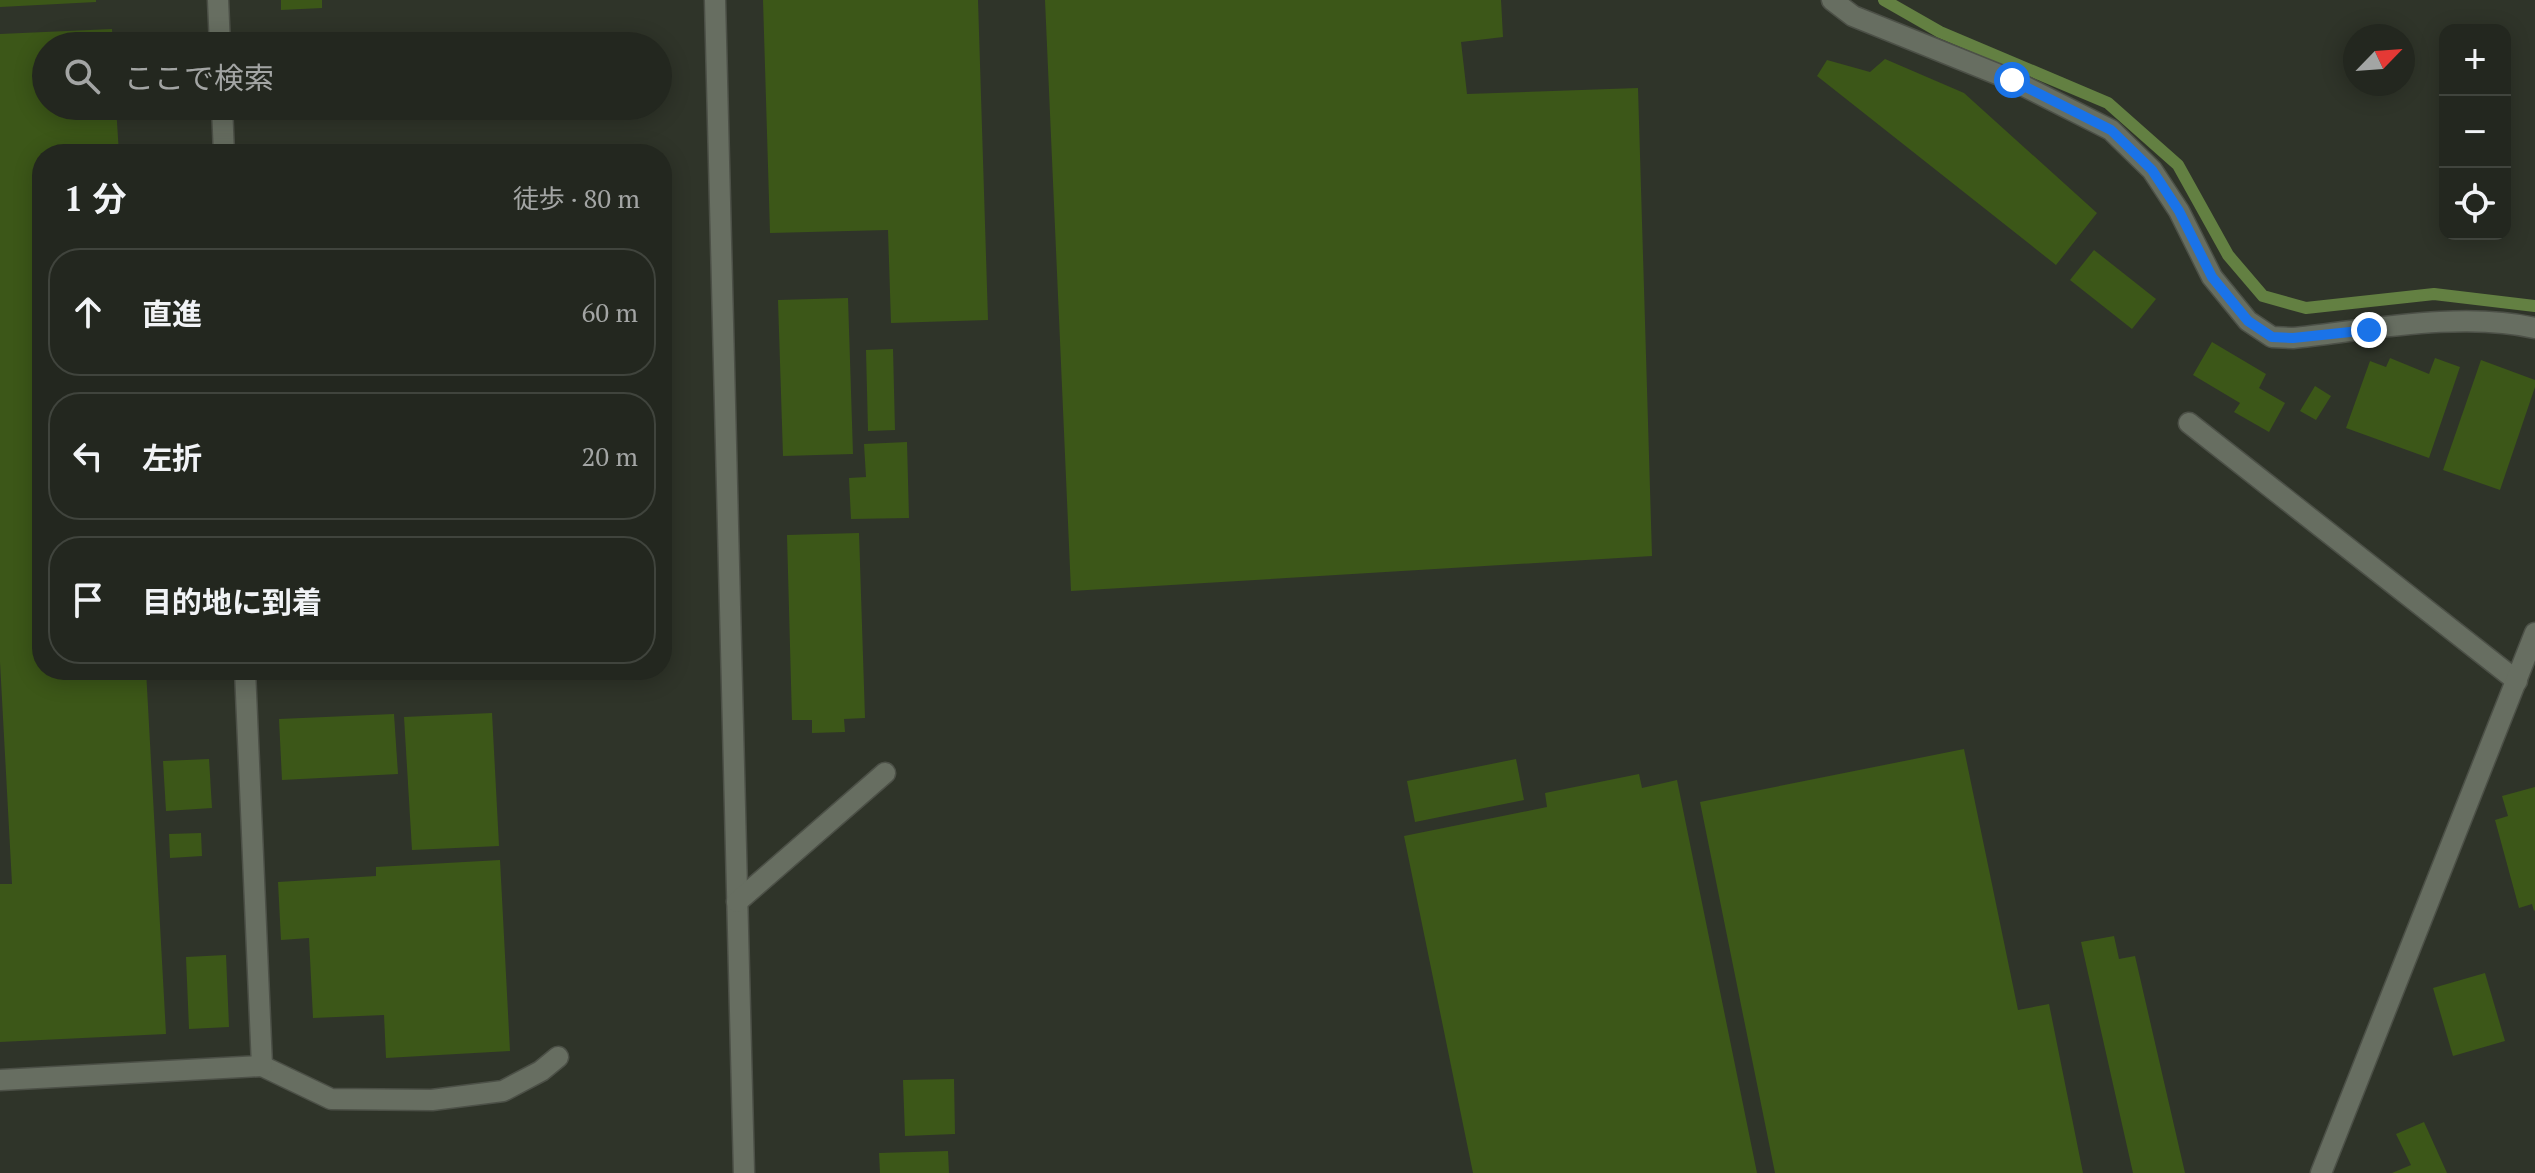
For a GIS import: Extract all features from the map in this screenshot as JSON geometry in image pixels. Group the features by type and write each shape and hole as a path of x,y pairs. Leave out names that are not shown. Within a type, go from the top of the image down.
{"street":[{"path":"218,0 219,32"},
{"path":"715,0 744,1173"},
{"path":"1832,0 1853,16 2012,80 2111,130 2152,170 2166,190 2212,277 2248,321 2272,337 2293,338 2454,322 2513,322 2535,328"},
{"path":"223,120 224,144"},
{"path":"2189,423 2517,681"},
{"path":"2321,1173 2535,633"},
{"path":"245,680 262,1066"},
{"path":"737,902 885,773"},
{"path":"0,1080 262,1066 331,1099 432,1100 503,1091 541,1071 558,1057"}],"building":[{"path":"0,0 96,0 96,2 0,7"},
{"path":"281,0 322,0 322,8 281,10"},
{"path":"763,0 978,0 988,320 891,323 888,230 770,233"},
{"path":"1045,0 1501,0 1503,37 1461,42 1467,94 1638,88 1652,556 1071,591"},
{"path":"112,29 112,32 45,32"},
{"path":"32,33 32,120 117,120 118,144 32,144 32,680 147,680 166,1034 0,1042 0,884 12,884 0,662 0,34"},
{"path":"1885,59 1964,93 2097,213 2056,265 1817,76 1827,60 1870,72"},
{"path":"2094,250 2156,299 2132,329 2070,280"},
{"path":"848,298 853,454 783,456 778,300"},
{"path":"2212,342 2266,374 2259,388 2285,403 2269,432 2234,412 2240,403 2193,375"},
{"path":"893,349 895,430 868,431 866,350"},
{"path":"2390,358 2429,374 2435,358 2460,367 2429,458 2346,428 2370,361 2386,367"},
{"path":"2481,360 2535,380 2500,490 2443,470"},
{"path":"2315,386 2331,396 2316,420 2300,411"},
{"path":"907,442 909,518 851,519 849,478 866,477 864,444"},
{"path":"859,533 865,718 844,719 845,732 812,733 812,720 792,720 787,535"},
{"path":"492,713 499,846 412,850 404,717"},
{"path":"394,714 398,774 282,780 279,719"},
{"path":"1964,749 2018,1010 2049,1004 2083,1173 1775,1173 1700,802"},
{"path":"209,759 212,808 166,811 163,761"},
{"path":"1516,759 1524,800 1415,822 1407,781"},
{"path":"1639,774 1642,788 1677,780 1757,1173 1473,1173 1404,836 1547,807 1545,793"},
{"path":"2535,787 2534,911 2532,904 2519,908 2495,820 2508,816 2502,796"},
{"path":"201,833 202,856 170,858 169,834"},
{"path":"500,860 510,1051 386,1058 384,1015 313,1018 309,938 281,940 278,882 376,876 376,867"},
{"path":"2114,936 2119,959 2135,956 2185,1173 2133,1173 2081,942"},
{"path":"226,955 229,1027 189,1029 186,957"},
{"path":"2485,973 2505,1041 2453,1056 2433,988"},
{"path":"954,1079 955,1134 905,1136 903,1080"},
{"path":"2424,1122 2447,1173 2392,1173 2411,1165 2396,1134"},
{"path":"948,1151 949,1173 880,1173 879,1153"}],"waterway":[{"path":"1884,0 1940,32 2108,103 2178,165 2228,255 2263,296 2306,308 2434,294 2535,306"}],"route":[{"path":"2012,80 2111,130 2152,170 2179,211 2212,277 2248,321 2272,337 2293,338 2369,330"}]}
